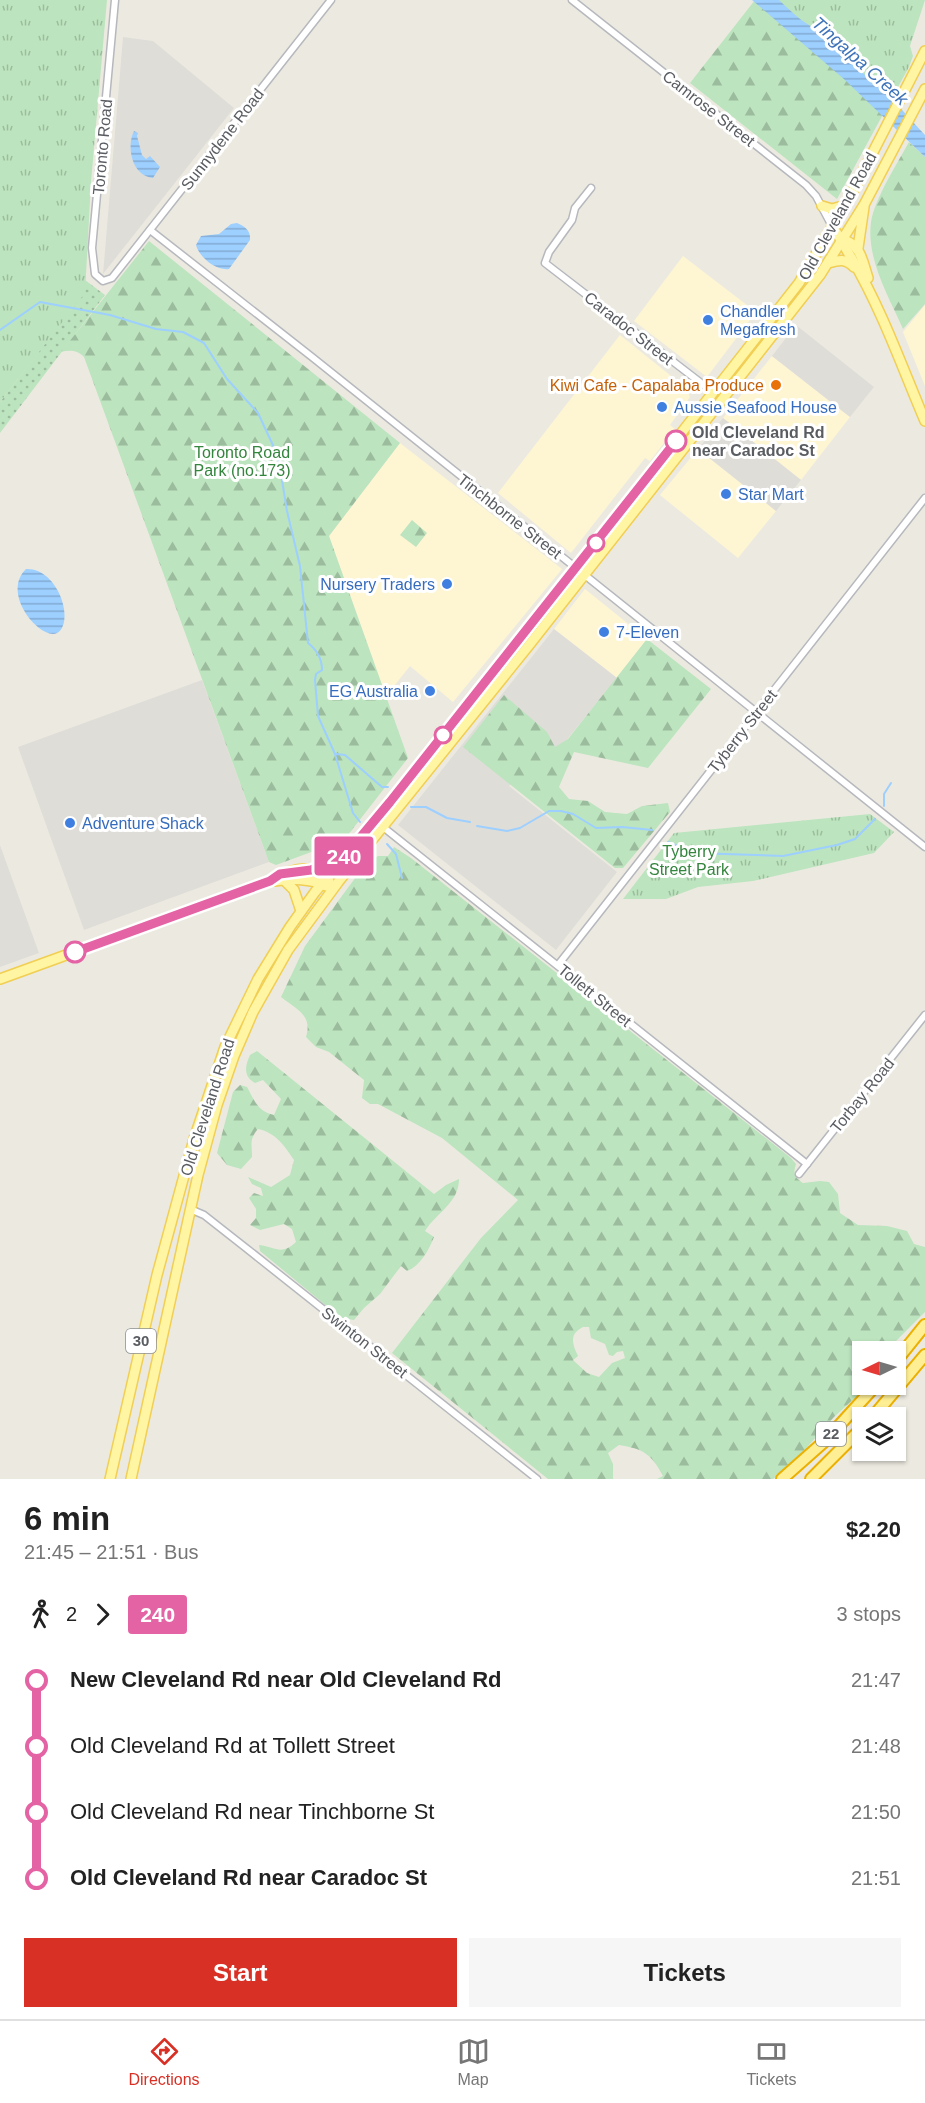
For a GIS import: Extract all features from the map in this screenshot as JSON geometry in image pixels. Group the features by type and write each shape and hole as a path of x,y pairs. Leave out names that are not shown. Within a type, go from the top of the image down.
{"highway":[{"path":"906,1349 925,1325"},
{"path":"881,1407 925,1355"},
{"name":"22","path":"782,1479 826,1440 867,1395"},
{"name":"22","path":"811,1479 852,1438"}],"main road":[{"name":"Old Cleveland Road","path":"110,1479 157,1275 206,1099 225,1047 244,1006 275,950 323,881 390,802 800,283 846,205 925,51"},
{"name":"Old Cleveland Road","path":"131,1479 190,1209 217,1105 244,1033 288,950 334,888 585,574 828,263 864,205 925,89"},
{"path":"822,206 832,208 846,205"},
{"path":"864,205 858,248 869,288"},
{"path":"833,228 843,240 869,288 925,421"},
{"path":"843,240 849,241 858,248"},
{"path":"828,263 848,261 860,272"},
{"path":"0,979 270,881 280,874 311,870 344,857"},
{"path":"311,870 334,888"},
{"path":"270,881 298,879 323,881"},
{"path":"284,880 294,890 300,911"}],"street":[{"name":"Toronto Road","path":"112,278 103,281 95,274 92,248 115,0"},
{"name":"Sunnydene Road","path":"112,278 331,0"},
{"name":"Camrose Street","path":"572,0 806,185 814,193 833,228"},
{"name":"Caradoc Street","path":"591,188 575,208 572,220 544,262 714,393"},
{"name":"Tinchborne Street","path":"150,230 585,574 925,847"},
{"name":"Tyberry Street","path":"558,965 925,498"},
{"name":"Tollett Street","path":"383,827 807,1164"},
{"name":"Torbay Road","path":"799,1174 925,1015"},
{"name":"Swinton Street","path":"190,1209 204,1215 537,1479"}],"shaded area":[{"path":"123,37 153,41 234,108 103,274"},
{"path":"683,256 756,312 707,377 634,321"},
{"path":"925,305 925,386 903,332"},
{"path":"796,325 874,387 850,417 772,356"},
{"path":"620,335 686,388 690,397 670,425 675,429 650,461 645,458 571,553 498,493"},
{"path":"772,356 850,417 801,480 723,418"},
{"path":"723,418 801,480 776,511 698,449"},
{"name":"Nursery Traders","path":"400,443 562,569 453,702 410,666 386,696 329,536"},
{"path":"698,449 776,511 738,558 660,495"},
{"path":"585,589 647,639 617,678 554,629"},
{"path":"554,629 617,678 560,748 509,786 617,872 556,950 398,825"},
{"path":"202,680 269,862 84,930 18,747"},
{"path":"0,845 39,953 0,967"}],"green space":[{"path":"0,0 107,0 91,182 85,293 0,402"},
{"path":"755,0 887,107 837,199 690,83"},
{"path":"771,0 925,0 910,46 913,56 887,107"},
{"path":"909,142 925,157 925,304 903,329 875,264 870,236 871,222 877,202"},
{"name":"Toronto Road Park (no.173)","path":"149,241 400,443 329,536 408,758 344,840 276,865 269,862 84,357 73,351 61,352"},
{"path":"85,280 105,295 0,433 0,402 84,293"},
{"path":"412,520 427,533 416,547 400,535"},
{"path":"647,639 711,689 648,768 574,752 559,787 569,799 588,801 605,812 627,814 642,806 668,803 670,812 623,868 615,868 463,747 504,695 547,732 555,747 568,739"},
{"name":"Tyberry Street Park","path":"870,814 894,832 874,853 753,881 698,887 666,899 623,899 674,833"},
{"path":"394,847 411,858 791,1158 796,1164 795,1175 800,1181 803,1183 829,1182 838,1194 840,1213 858,1225 887,1226 907,1231 914,1244 925,1247 925,1312 896,1341 852,1341 852,1395 858,1395 834,1417 792,1464 773,1479 657,1479 663,1476 646,1453 619,1445 608,1453 613,1464 613,1479 548,1479 392,1353 481,1238 518,1200 442,1138 362,1098 364,1080 329,1052 316,1047 306,1037 307,1023 302,1013 281,997 305,946 364,866 378,856 388,856","holes":["583,1327 589,1327 591,1338 605,1344 609,1355 613,1356 623,1351 625,1358 612,1363 599,1377 587,1373 573,1360 578,1356 573,1343 575,1333"]},
{"path":"257,1051 434,1194 459,1179 455,1195 425,1231 434,1237 424,1257 407,1271 401,1266 380,1294 354,1320 341,1318 260,1251 259,1245 282,1250 296,1242 292,1229 284,1224 260,1230 250,1225 256,1218 256,1209 249,1198 254,1193 263,1196 261,1188 252,1184 248,1177 271,1187 290,1175 294,1160 283,1145 270,1133 258,1129 252,1139 252,1157 241,1169 227,1165 217,1153 233,1092 240,1085 247,1087 257,1105 274,1115 281,1099 263,1080 255,1083 248,1077 247,1063 250,1055"}],"water":[{"name":"Tingalpa Creek","path":"752,0 779,0 806,23 825,32 843,55 892,99 925,135 925,157 845,80"},
{"path":"134,131 138,133 142,155 146,159 150,156 160,167 153,178 140,172 133,160 131,145"},
{"path":"237,223 247,229 250,240 229,269 219,268 201,254 196,245 201,236 219,234 231,224"},
{"path":"26,569 38,571 47,577 61,597 64,619 57,633 50,634 33,623 20,602 19,579"}],"waterway":[{"path":"0,330 40,302 110,315 156,329 183,332 204,343 227,379 258,413 278,456 287,511 300,566 308,643 316,651 321,662 322,670 316,674 315,680 318,716 335,754 353,813 360,822"},
{"path":"336,754 345,755 382,787 388,787"},
{"path":"884,806 884,794 891,783"},
{"path":"411,807 426,807 447,818 470,822"},
{"path":"477,826 507,831 520,828 549,811 561,811 573,814 596,828 622,827 652,830"},
{"path":"668,842 694,853 783,856 855,839 875,819"},
{"path":"387,844 396,854 402,878"}],"bus line":[{"name":"240","path":"75,952 270,881 280,874 304,869 311,870 315,866 344,857 676,441"}],"place":[{"name":"Chandler Megafresh","path":"708,320"},
{"name":"Kiwi Cafe - Capalaba Produce","path":"776,385"},
{"name":"Aussie Seafood House","path":"662,407"},
{"name":"Old Cleveland Rd near Caradoc St","path":"676,441"},
{"name":"Star Mart","path":"726,494"},
{"name":"Nursery Traders","path":"447,584"},
{"name":"7-Eleven","path":"604,632"},
{"name":"EG Australia","path":"430,691"},
{"name":"Adventure Shack","path":"70,823"}]}
